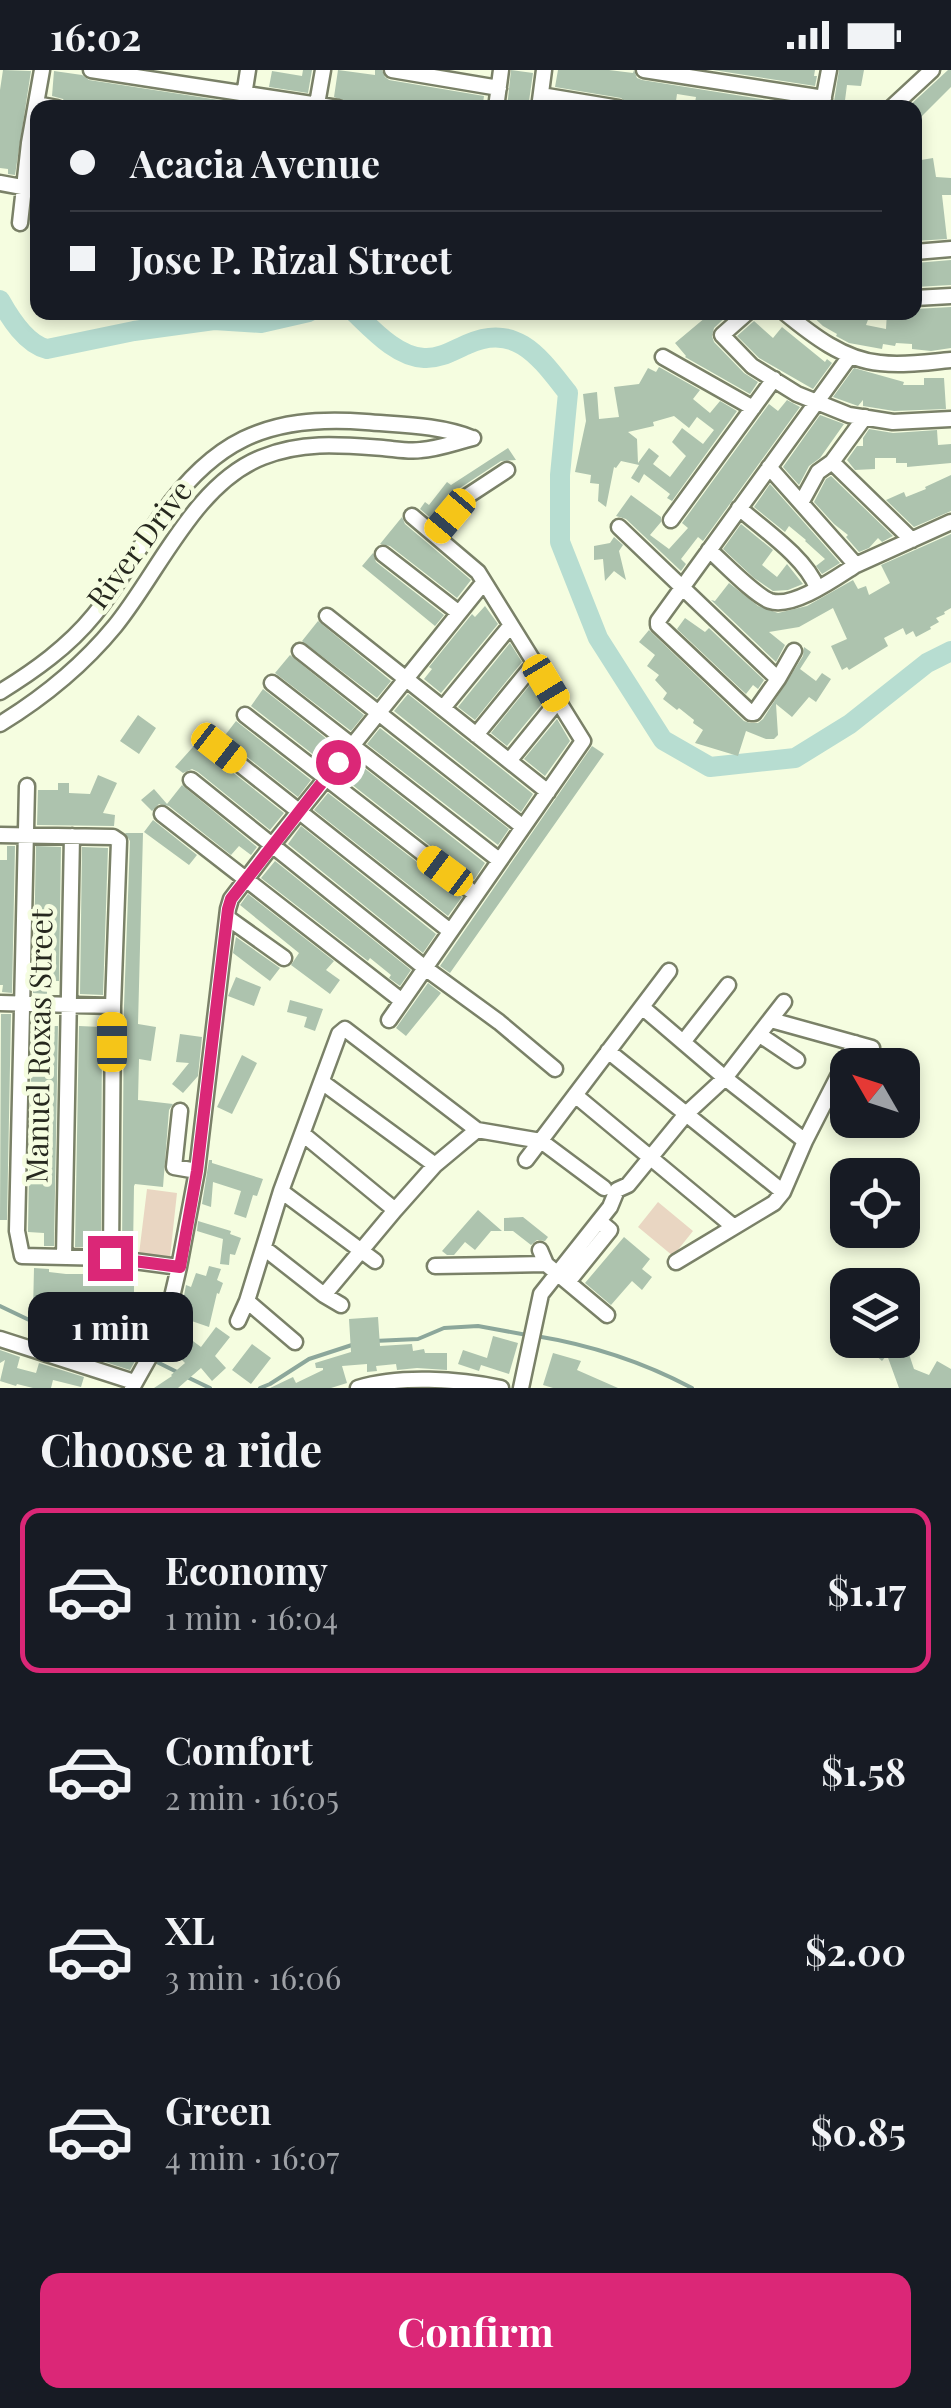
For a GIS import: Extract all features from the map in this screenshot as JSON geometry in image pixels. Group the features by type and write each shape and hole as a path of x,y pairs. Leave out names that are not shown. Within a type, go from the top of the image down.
{"street":[{"path":"37,100 42,70"},
{"path":"90,70 243,100 248,70"},
{"path":"319,100 323,70"},
{"path":"392,70 499,88"},
{"path":"497,100 502,70"},
{"path":"540,100 544,70"},
{"path":"644,70 807,100"},
{"path":"824,100 829,70"},
{"path":"900,100 932,70"},
{"path":"0,183 30,189"},
{"path":"20,222 30,192"},
{"path":"922,251 951,249"},
{"path":"922,298 951,296"},
{"path":"739,320 722,335 752,366 817,403 849,415 893,422 951,419"},
{"path":"794,320 850,356 877,363 951,360"},
{"path":"794,651 754,713 748,712 658,621 850,356"},
{"path":"663,358 754,408"},
{"path":"671,520 774,380"},
{"path":"801,503 818,472 832,462 865,417"},
{"name":"River Drive","path":"0,692 42,664 92,617 170,504 202,468 239,440 279,425 321,420 434,428 473,438 420,450 314,444 250,462 219,485 192,517 131,605 89,655 50,690 0,724"},
{"path":"832,462 912,540"},
{"path":"769,467 856,565"},
{"path":"434,535 466,497 508,470"},
{"path":"739,508 796,558 817,588"},
{"path":"389,1020 583,742 478,572 412,516"},
{"path":"709,550 761,595 773,602 785,602 951,522"},
{"path":"619,527 778,679"},
{"path":"383,554 459,614"},
{"path":"0,1339 133,1385 166,1323 180,1267 197,1171 231,899 484,582"},
{"path":"327,616 548,792"},
{"path":"442,708 511,626"},
{"path":"300,651 523,827"},
{"path":"476,736 534,664"},
{"path":"272,682 499,860"},
{"path":"509,761 558,702"},
{"path":"245,714 475,894"},
{"path":"219,748 450,931"},
{"path":"191,780 555,1069"},
{"path":"27,786 16,1230 22,1256 110,1258 180,1267"},
{"path":"162,814 402,1000"},
{"path":"0,835 113,837 119,841 110,1258"},
{"name":"Manuel Roxas Street","path":"64,1257 72,836"},
{"path":"228,918 284,958"},
{"path":"526,1160 669,971"},
{"path":"684,1041 728,985"},
{"path":"521,1388 541,1294 553,1267 599,1221 617,1190 628,1185 686,1114 725,1078 784,1002"},
{"path":"0,1003 113,1006"},
{"path":"642,1007 805,1141"},
{"path":"772,1020 872,1048"},
{"path":"238,1320 339,1034 345,1029 477,1130 541,1141 604,1188"},
{"path":"760,1035 796,1060"},
{"path":"676,1262 774,1204 854,1043"},
{"path":"608,1052 783,1192"},
{"path":"322,1082 436,1165"},
{"path":"575,1095 734,1226"},
{"path":"180,1111 174,1166 197,1171"},
{"path":"324,1295 436,1165 477,1130"},
{"path":"304,1135 395,1210"},
{"path":"282,1191 375,1261"},
{"path":"0,1230 16,1230"},
{"path":"264,1248 341,1306"},
{"path":"436,1266 553,1267 607,1315"},
{"path":"247,1301 294,1342"},
{"path":"358,1388 408,1381 501,1388"}],"shaded area":[{"path":"147,1189 177,1193 170,1257 139,1254"},
{"path":"658,1202 693,1231 673,1256 638,1227"}],"building":[{"path":"3,70 31,71 15,175 0,168"},
{"path":"303,70 312,70 308,93 269,87 272,71 302,76"},
{"path":"338,70 375,75 375,70 382,70 389,80 484,96 483,100 334,97"},
{"path":"511,70 533,73 529,100 508,100"},
{"path":"558,70 634,70 642,80 767,100 695,100 696,97 677,94 676,100 623,100 555,87"},
{"path":"713,70 815,70 817,76 815,86"},
{"path":"839,70 864,70 861,86 847,85 845,100 834,100"},
{"path":"951,70 951,87 922,116 922,100 916,100"},
{"path":"54,71 219,100 64,100 52,96"},
{"path":"933,158 936,177 951,178 951,195 942,195 947,239 922,241 922,160"},
{"path":"951,260 951,285 922,287 922,262"},
{"path":"951,307 951,348 931,351 896,343 883,344 882,349 849,343 817,320 868,320 866,325 886,329 887,320 922,320 922,309"},
{"path":"702,320 722,320 714,328 714,342 758,382 750,394 685,357 675,343"},
{"path":"754,321 773,338 782,327 825,362 827,359 832,363 813,389 759,358 737,336"},
{"path":"659,367 700,390 693,399 710,413 720,401 737,411 672,501 667,498 670,494 644,474 639,483 631,478 639,465 621,461 614,467 606,507 598,501 599,484 590,483 591,475 575,472 586,421 583,394 597,392 599,419 619,417 614,387 639,384 648,368 656,372","holes":["674,416 689,428 697,417 714,430 703,444 682,428 672,442 686,456 670,477 653,464 659,456 649,448 638,463 637,439 628,432"]},
{"path":"854,368 904,382 903,385 924,385 924,378 944,378 946,409 894,411 863,406 863,400 858,406 833,397"},
{"path":"787,400 800,407 703,541 698,537 681,559 686,564 681,571 626,519 616,516 631,495 661,517 650,535 669,549 688,528 682,523 769,404 778,411"},
{"path":"820,415 844,424 820,458 809,466 799,485 783,467"},
{"path":"869,429 893,433 937,430 938,445 951,444 951,463 907,467 907,463 896,463 896,458 875,458 875,469 855,470 847,460 857,446 863,446"},
{"path":"508,448 516,460 501,461 460,488 433,520 420,509 425,502 429,505 447,482 451,485"},
{"path":"951,475 951,511 914,527 886,500 904,492 906,497"},
{"path":"831,476 893,536 882,542 878,538 859,552 848,535 814,502"},
{"path":"770,484 840,563 822,574 816,566 825,559 806,540 789,526 785,532 754,507"},
{"path":"402,517 405,524 471,580 457,598 390,546 380,544"},
{"path":"741,524 773,550 762,565 777,577 787,564 803,584 773,591 723,549"},
{"path":"951,534 951,608 936,618 939,622 931,629 916,637 913,631 906,635 903,628 884,638 888,646 849,670 842,670 831,646 847,639 833,608 799,627 769,632 785,645 776,662 711,600 715,601 729,583 758,606 778,613 807,606 853,580 858,589 866,586 869,595 890,583 881,565"},
{"path":"614,537 623,545 619,551 626,580 614,571 605,581 603,559 594,560 594,546 610,543"},
{"path":"373,553 376,562 444,615 435,626 362,566"},
{"path":"485,606 498,624 441,693 424,679 432,669 429,667 472,614 475,617"},
{"path":"685,618 705,632 709,628 764,680 758,689 753,685 746,694 677,629"},
{"path":"318,621 391,681 377,698 302,641"},
{"path":"649,630 750,723 763,719 803,656 804,647 811,652 800,669 816,681 822,673 831,679 816,702 809,697 792,717 776,704 778,735 766,739 746,731 738,756 695,743 703,730 663,699 667,693 655,680 659,675 647,666 655,655 639,642"},
{"path":"510,643 522,662 475,720 458,707"},
{"path":"290,655 364,715 351,731 275,673"},
{"path":"533,681 545,700 507,746 491,733"},
{"path":"263,689 337,747 324,763 251,706"},
{"path":"408,694 533,794 521,812 394,711"},
{"path":"138,715 156,728 139,754 120,741"},
{"path":"557,719 570,741 545,776 524,759"},
{"path":"236,721 311,780 298,797 223,738"},
{"path":"380,728 509,829 498,845 367,744"},
{"path":"201,738 209,745 212,756 284,813 270,830 198,772 192,769 183,773 175,767"},
{"path":"592,746 604,754 450,973 440,966"},
{"path":"354,760 485,863 474,880 341,776"},
{"path":"98,775 117,783 103,813 115,815 114,826 37,825 38,790 58,790 58,783 69,783 69,793 90,794"},
{"path":"182,785 257,847 251,855 239,846 231,855 169,806 159,804 152,811 141,800 154,789 167,804"},
{"path":"328,793 462,897 448,916 314,810"},
{"path":"153,820 197,855 189,865 144,832"},
{"path":"301,826 436,934 423,953 288,844"},
{"path":"125,833 143,833 138,1024 156,1027 151,1061 139,1059 138,1100 173,1104 169,1110 163,1187 134,1186 133,1250 122,1249 130,841"},
{"path":"7,846 15,846 12,993 2,992 0,985 0,860 7,860"},
{"path":"36,846 61,847 59,981 47,981 47,994 33,993"},
{"path":"82,847 108,848 103,995 80,994"},
{"path":"275,861 411,970 400,986 370,958 368,961 261,878"},
{"path":"248,894 334,961 326,970 340,980 330,994 291,965 299,953 240,905"},
{"path":"236,937 280,968 270,981 233,953"},
{"path":"236,977 261,987 254,1006 228,996"},
{"path":"428,983 441,993 406,1036 396,1028"},
{"path":"290,1000 323,1009 315,1031 304,1027 307,1017 287,1012"},
{"path":"1,1014 11,1014 7,1220 0,1220"},
{"path":"32,1014 48,1015 47,1026 58,1026 54,1246 44,1246 44,1233 28,1232"},
{"path":"79,1026 102,1027 101,1235 87,1235 87,1247 75,1247"},
{"path":"180,1034 202,1037 198,1076 183,1093 172,1084 189,1063 176,1062"},
{"path":"242,1055 257,1063 232,1114 217,1107"},
{"path":"209,1160 263,1179 246,1218 234,1214 241,1191 213,1182 211,1207 202,1204"},
{"path":"478,1210 502,1231 491,1231 475,1250 465,1242 454,1255 447,1255 442,1251"},
{"path":"523,1217 548,1237 545,1241 537,1240 531,1245 513,1231 504,1231 504,1218"},
{"path":"198,1221 241,1238 235,1255 230,1254 229,1265 220,1264 223,1239 197,1231"},
{"path":"624,1237 650,1259 642,1269 652,1277 642,1290 632,1281 611,1305 585,1283"},
{"path":"209,1266 221,1269 217,1280 223,1283 209,1327 180,1317 186,1285 191,1287 196,1273 206,1276"},
{"path":"34,1268 66,1274 134,1272 134,1301 109,1301 108,1318 130,1332 112,1329 107,1338 84,1325 93,1300 66,1299 66,1311 33,1311"},
{"path":"378,1317 380,1346 412,1344 413,1351 447,1353 447,1370 397,1370 396,1364 376,1366 377,1371 367,1372 367,1364 342,1366 347,1383 331,1388 270,1388 293,1377 296,1383 323,1370 316,1368 315,1363 351,1352 349,1319"},
{"path":"216,1327 230,1337 215,1356 226,1368 212,1381 201,1368 178,1388 154,1388 185,1363 168,1346 174,1339 182,1333 201,1347"},
{"path":"493,1336 518,1343 509,1374 481,1365 479,1371 458,1364 463,1350 487,1358"},
{"path":"70,1338 135,1361 130,1370 65,1349"},
{"path":"252,1344 271,1358 251,1384 232,1370"},
{"path":"0,1350 20,1357 17,1368 36,1373 39,1363 84,1377 81,1387 53,1380 51,1388 0,1381 5,1360 0,1363"},
{"path":"553,1353 581,1361 577,1370 618,1388 543,1385"},
{"path":"888,1358 910,1358 914,1369 929,1375 937,1361 951,1369 951,1388 899,1388"}],"waterway":[{"path":"0,300 26,336 47,349 214,320"},
{"path":"214,320 274,320"},
{"path":"363,320 404,353 424,358 447,354 485,338 514,341 537,357 568,393 560,475 560,542 598,638 663,740 710,767 795,758 850,724 927,663 951,651"},
{"path":"0,1306 48,1329 72,1327 179,1373"},
{"path":"374,1341 418,1339 444,1328 478,1326 527,1335"},
{"path":"536,1336 616,1356 692,1388"},
{"path":"260,1388 309,1359 355,1344"},
{"path":"187,1377 210,1388"}],"route":[{"path":"110,1258 180,1267 197,1171 231,899 338,762"}]}
